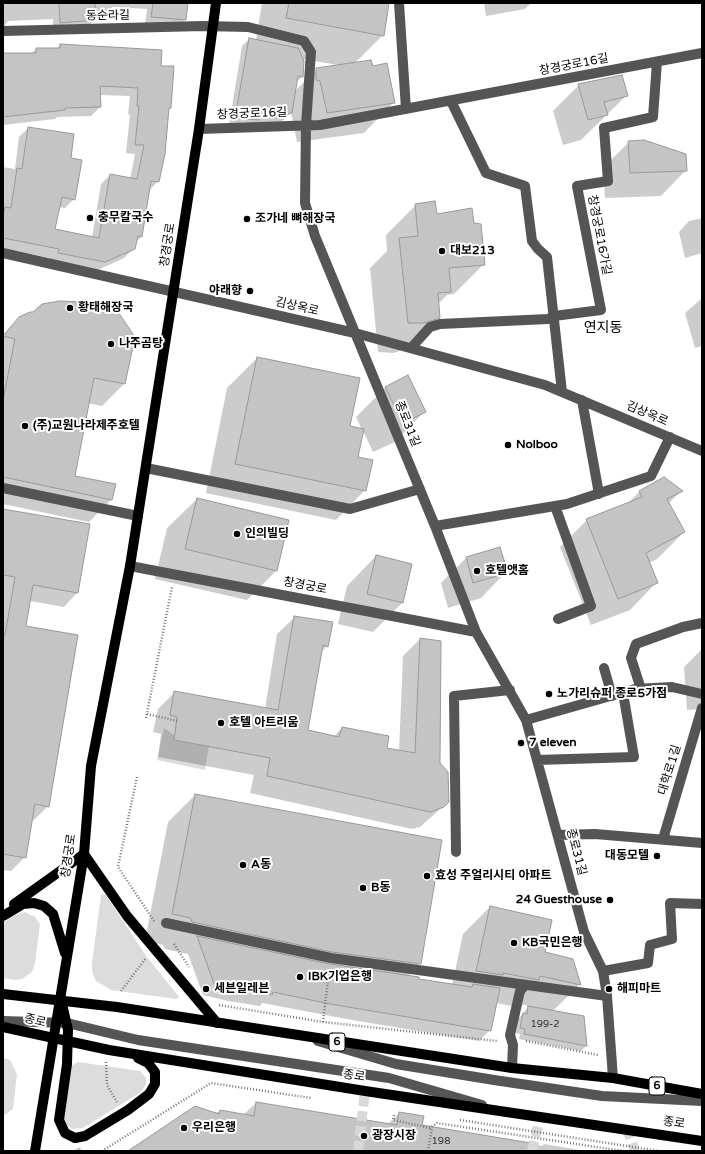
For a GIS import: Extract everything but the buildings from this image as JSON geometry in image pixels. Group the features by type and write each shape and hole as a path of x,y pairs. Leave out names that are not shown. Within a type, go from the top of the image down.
{"main road":[{"name":"창경궁로","path":"36,1151 54,1038 62,1023 62,1000 66,961 84,854 91,766 130,566 199,129 216,3"},
{"path":"3,912 84,854 127,916 217,1023"},
{"path":"3,916 23,904 34,903 44,906 53,914 61,937 66,961"},
{"name":"종로","path":"3,994 62,1000 512,1068 613,1078 702,1094"},
{"path":"62,1023 68,1042 67,1064 59,1120 65,1133 75,1138 85,1136 128,1110 149,1094 153,1089 156,1079 154,1067 143,1060 109,1050"},
{"name":"종로","path":"3,1027 109,1050 513,1114 702,1141"}],"street":[{"path":"399,3 406,109"},
{"name":"동순라길","path":"3,31 213,26"},
{"path":"213,26 248,27 304,41 310,52 306,125 305,203 316,236 355,333"},
{"name":"창경궁로16길","path":"199,129 320,125 702,53"},
{"name":"창경궁로16가길","path":"411,348 430,327 440,324 548,319 554,316 601,310 577,186 608,180 604,128 653,117 657,62"},
{"path":"451,101 486,173 524,186 532,241 547,257 562,392"},
{"path":"3,252 174,292"},
{"name":"김상옥로","path":"174,292 201,305 251,316 269,314 282,323 330,334 337,335 355,333 545,385 702,451"},
{"name":"종로31길","path":"355,333 435,526 476,632 526,720 584,932 603,971 607,996 613,1078"},
{"path":"582,400 599,494"},
{"path":"435,526 567,504 651,476 670,437"},
{"path":"146,468 350,509 420,489"},
{"path":"3,488 138,516"},
{"path":"555,506 591,606 558,619"},
{"name":"창경궁로","path":"130,566 476,632"},
{"path":"641,689 631,658 636,644 683,627 702,622"},
{"path":"604,668 612,696"},
{"path":"526,720 641,689 672,687 702,694"},
{"path":"456,852 454,696 510,690"},
{"path":"537,760 634,757 623,693"},
{"name":"대학로1길","path":"663,839 702,708"},
{"path":"558,835 595,834 702,843"},
{"path":"603,971 648,963 650,945 672,939 670,903 702,904"},
{"path":"166,923 331,958 607,996"},
{"path":"512,1068 513,1045 510,1035 520,991 525,985"},
{"path":"3,1021 62,1023 138,1040 389,1078 513,1114"},
{"path":"302,1037 396,1064 494,1080 602,1096 702,1101"}],"path":[{"path":"146,718 175,574"},
{"path":"147,714 177,721"},
{"path":"137,777 118,867 152,921 166,923"},
{"path":"174,944 193,972"},
{"path":"121,991 147,957"},
{"path":"323,1022 331,958"},
{"path":"216,1004 323,1022 500,1041"},
{"path":"526,1041 588,1052 612,1060"},
{"path":"109,1050 105,1065 107,1085 118,1105 128,1110"},
{"path":"102,1151 211,1083 318,1099"},
{"path":"394,1115 393,1120 430,1128 437,1123 623,1151"},
{"path":"453,1119 659,1151"},
{"path":"428,1151 432,1126"}],"shaded area":[{"path":"164,728 175,736 174,740 209,746 205,770 157,760"},
{"path":"105,894 147,957 179,997 176,999 111,990 96,981 92,971 92,963 101,895"},
{"path":"25,912 35,917 40,924 35,963 32,972 22,979 15,980 3,978 3,923 15,915"},
{"path":"3,1058 10,1060 17,1074 13,1109 3,1116"},
{"path":"78,1062 140,1071 146,1078 146,1084 141,1092 83,1128 73,1129 66,1125 64,1120 71,1066"}],"tunnel":[{"path":"358,1151 365,1091"},
{"path":"532,1151 540,1118"},
{"path":"627,1129 635,1151"}],"place":[{"name":"충무칼국수","path":"90,218"},
{"name":"조가네 뼈해장국","path":"247,219"},
{"name":"대보213","path":"442,251"},
{"name":"야래향","path":"250,291"},
{"name":"황태해장국","path":"70,308"},
{"name":"나주곰탕","path":"111,344"},
{"name":"(주)교원나라제주호텔","path":"25,426"},
{"name":"Nolboo","path":"508,445"},
{"name":"인의빌딩","path":"237,534"},
{"name":"호텔앳홈","path":"477,571"},
{"name":"노가리슈퍼 종로5가점","path":"549,694"},
{"name":"호텔 아트리움","path":"221,723"},
{"name":"7 eleven","path":"521,743"},
{"name":"대동모텔","path":"657,856"},
{"name":"A동","path":"243,865"},
{"name":"효성 주얼리시티 아파트","path":"427,876"},
{"name":"B동","path":"363,888"},
{"name":"24 Guesthouse","path":"610,900"},
{"name":"KB국민은행","path":"514,943"},
{"name":"IBK기업은행","path":"300,977"},
{"name":"세븐일레븐","path":"206,989"},
{"name":"해피마트","path":"609,989"},
{"name":"우리은행","path":"184,1128"},
{"name":"광장시장","path":"364,1136"}],"district":[{"name":"연지동","path":"603,328"}]}
